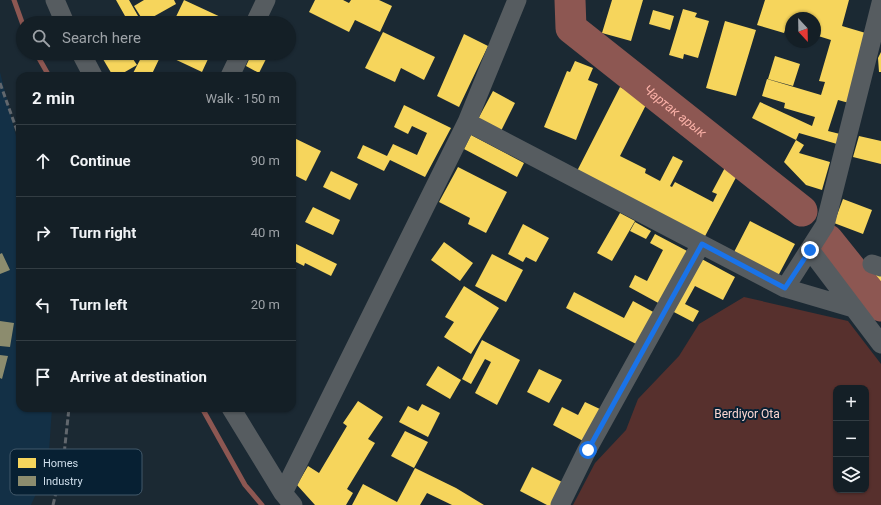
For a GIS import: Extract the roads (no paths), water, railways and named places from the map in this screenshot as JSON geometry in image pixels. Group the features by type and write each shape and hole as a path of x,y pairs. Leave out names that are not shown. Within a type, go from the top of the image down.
{"street":[{"path":"54,0 62,16"},
{"path":"258,16 266,0"},
{"path":"288,499 467,122 517,0"},
{"path":"785,288 825,225 881,3"},
{"path":"85,60 91,72"},
{"path":"232,72 238,60"},
{"path":"467,122 785,288 853,308"},
{"path":"560,505 588,450 702,244"},
{"path":"810,250 881,344"},
{"path":"234,412 288,499"}],"waterway":[{"path":"14,0 20,16"},
{"name":"Чартак арык","path":"570,0 571,28 802,211"},
{"path":"40,60 47,72"},
{"name":"Чартак арык","path":"828,240 881,306"},
{"path":"204,412 245,485 262,505"}],"railway":[{"path":"0,83 16,128"},
{"path":"65,449 69,412"},
{"path":"53,505 55,495"}],"park label":[{"name":"Berdiyor Ota","path":"747,414"}]}
